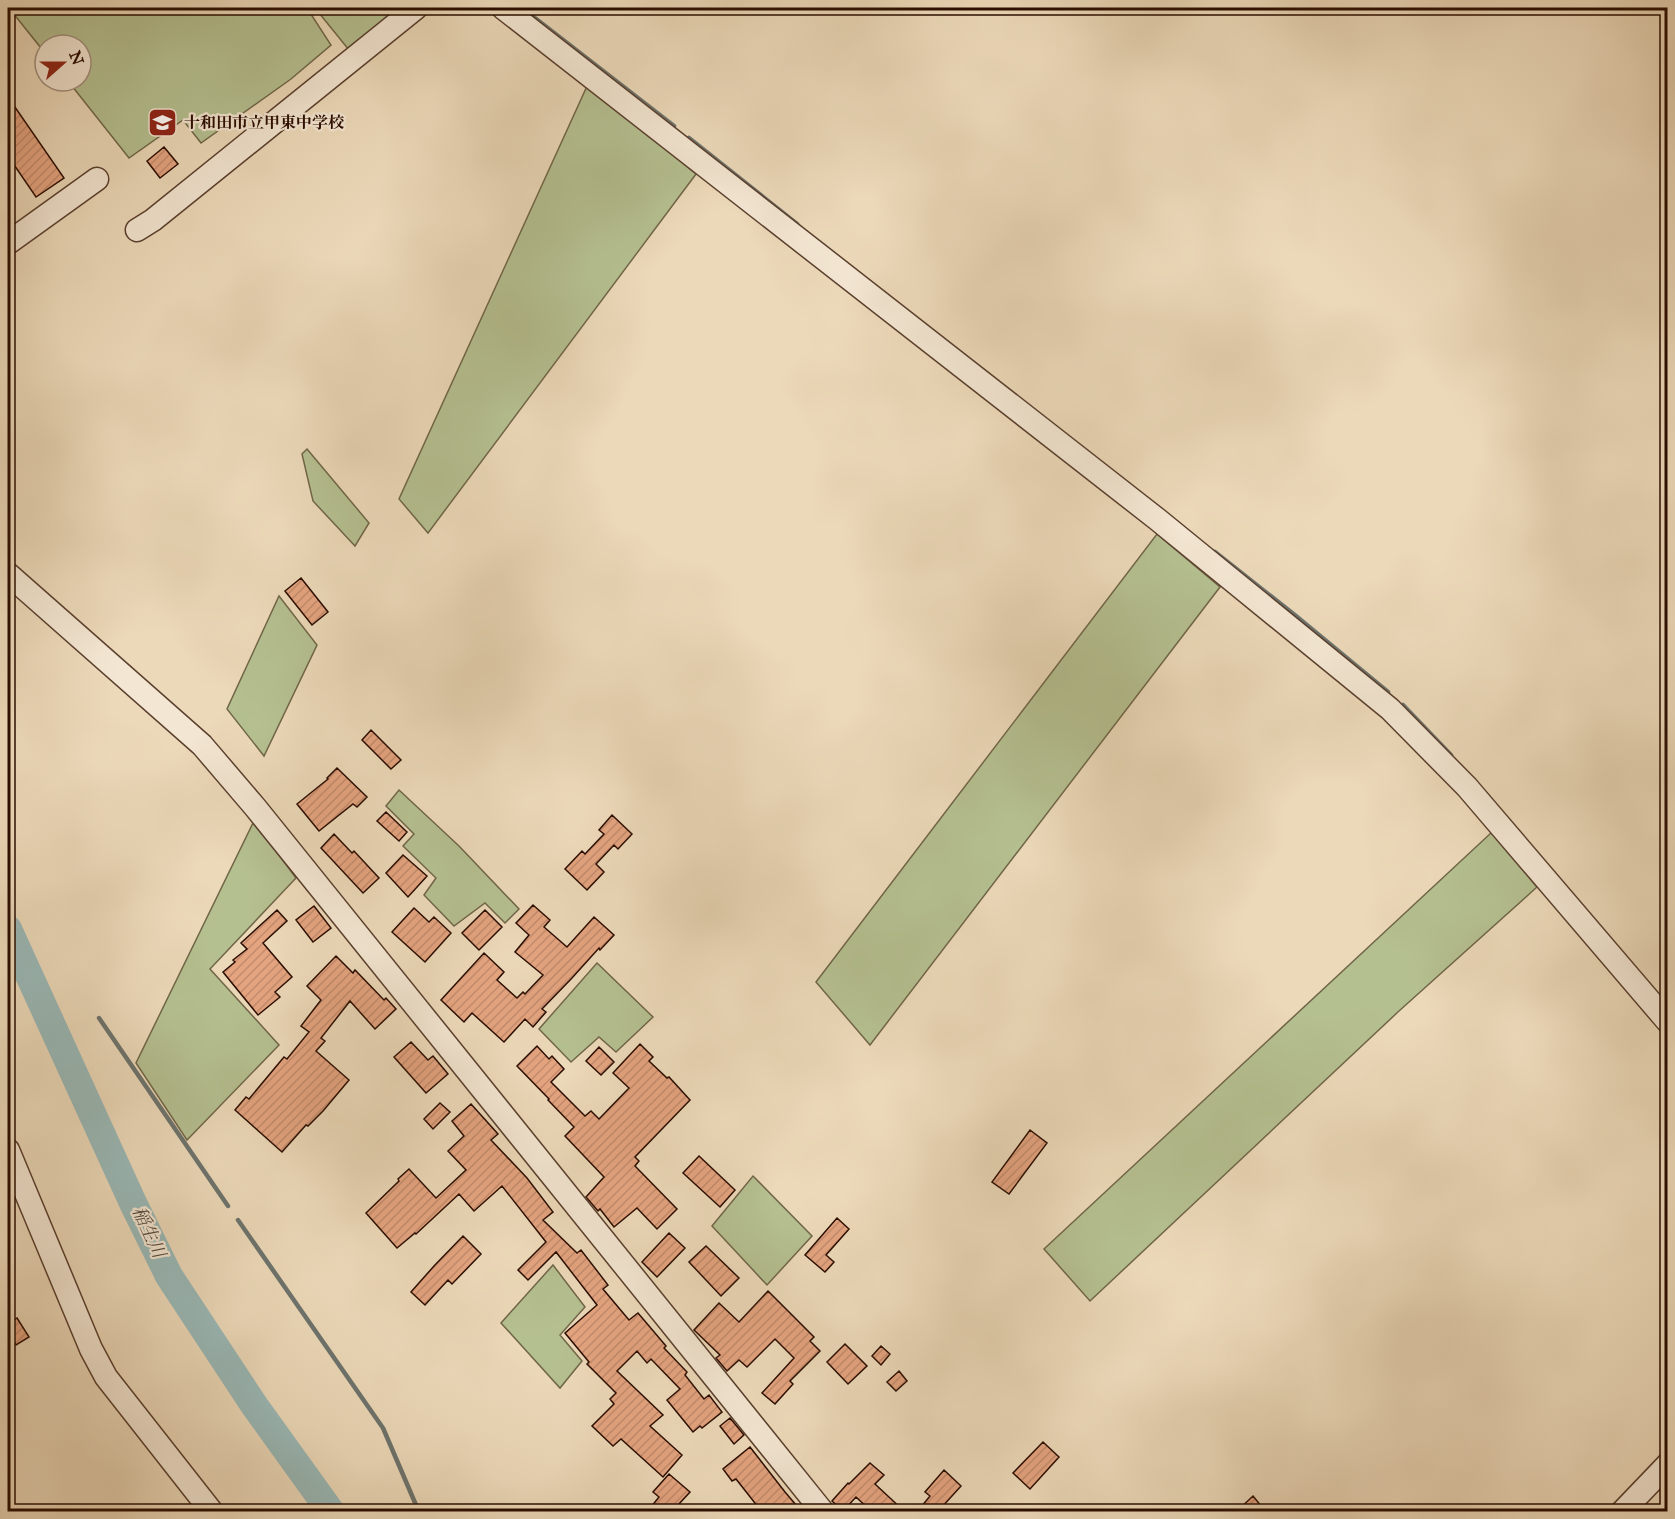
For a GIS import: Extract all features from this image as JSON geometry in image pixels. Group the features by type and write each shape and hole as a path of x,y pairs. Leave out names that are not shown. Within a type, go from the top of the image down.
{"street":[{"path":"137,230 153,220 416,8"},
{"path":"503,8 1157,519 1390,709 1467,787 1668,1022"},
{"path":"8,243 97,179"},
{"path":"8,574 202,745 255,807 823,1512"},
{"path":"8,1150 106,1377 212,1512"},
{"path":"1622,1512 1668,1464"}],"green space":[{"path":"9,8 307,8 331,45 291,79 201,143 183,120 129,158 78,93 93,93 93,33 33,33 33,38"},
{"path":"315,8 401,8 349,50"},
{"path":"588,84 696,174 428,533 399,499"},
{"path":"307,449 369,523 355,546 313,501 302,454"},
{"path":"1157,534 1220,587 870,1045 816,982"},
{"path":"279,596 317,645 264,756 227,709"},
{"path":"399,790 459,846 519,909 505,923 485,903 454,926 424,895 436,878 403,846 414,834 386,806"},
{"path":"254,821 296,878 210,969 279,1045 187,1140 136,1063"},
{"path":"1492,832 1537,887 1399,1011 1090,1301 1044,1249"},
{"path":"597,963 653,1017 616,1052 599,1037 571,1062 539,1029"},
{"path":"753,1176 812,1236 767,1285 712,1226"},
{"path":"553,1265 585,1307 560,1335 582,1361 560,1388 501,1323"}],"building":[{"path":"8,97 64,178 36,197 8,156"},
{"path":"164,147 178,164 160,178 147,161"},
{"path":"301,578 328,612 312,625 285,591"},
{"path":"371,730 401,760 391,769 362,740"},
{"path":"337,768 367,797 357,807 353,804 319,831 297,804 328,779"},
{"path":"386,812 407,832 399,841 377,821"},
{"path":"612,815 632,834 618,849 614,845 596,864 604,872 587,890 565,869 582,851 585,854 604,834 599,830"},
{"path":"334,834 352,853 354,851 379,878 363,893 321,848"},
{"path":"403,855 427,876 408,897 386,873"},
{"path":"533,905 550,920 544,927 567,947 594,917 614,935 542,1009 546,1012 533,1027 525,1019 504,1042 472,1013 464,1022 441,1000 484,953 504,972 497,980 517,998 523,992 525,994 543,975 515,952 529,935 516,923"},
{"path":"314,906 331,928 313,942 296,920"},
{"path":"414,908 429,922 434,917 451,933 425,962 392,932"},
{"path":"277,910 287,921 263,943 292,977 275,992 280,997 258,1015 223,972 247,949 241,943"},
{"path":"485,910 502,927 479,950 462,933"},
{"path":"336,956 353,973 355,970 396,1009 375,1029 350,1001 321,1038 325,1041 316,1051 349,1080 323,1111 308,1126 306,1125 282,1152 235,1110 246,1097 249,1099 284,1057 287,1059 309,1032 301,1026 321,1000 307,986"},
{"path":"411,1042 428,1060 433,1056 448,1074 426,1093 394,1057"},
{"path":"640,1044 653,1057 649,1061 667,1078 669,1077 690,1100 635,1157 639,1161 635,1166 677,1209 657,1229 637,1208 614,1227 600,1209 598,1211 586,1197 604,1177 565,1136 574,1127 517,1066 537,1046 549,1059 552,1056 564,1069 551,1082 585,1116 591,1111 599,1119 629,1088 613,1073"},
{"path":"599,1047 614,1062 601,1075 586,1061"},
{"path":"440,1103 450,1112 433,1129 424,1119"},
{"path":"471,1104 498,1134 491,1140 527,1178 553,1212 543,1220 577,1253 581,1250 608,1285 603,1289 629,1320 638,1313 666,1346 664,1348 687,1372 685,1375 704,1399 709,1395 722,1412 702,1428 700,1426 693,1432 667,1400 680,1389 651,1359 647,1363 637,1351 617,1371 663,1415 650,1426 682,1455 663,1477 621,1439 613,1446 592,1426 614,1404 610,1399 616,1393 587,1364 589,1362 565,1333 597,1305 556,1252 528,1280 518,1270 546,1242 502,1186 474,1211 459,1194 416,1234 397,1248 366,1213 409,1169 436,1198 466,1170 448,1151 464,1136 452,1121"},
{"path":"1030,1130 1047,1143 1009,1194 992,1182"},
{"path":"699,1156 735,1190 720,1207 683,1173"},
{"path":"837,1218 849,1229 826,1255 834,1262 825,1272 805,1255"},
{"path":"669,1233 685,1248 657,1277 642,1262"},
{"path":"463,1236 481,1254 452,1284 448,1280 425,1305 411,1292"},
{"path":"706,1246 739,1278 721,1296 689,1262"},
{"path":"768,1291 814,1337 810,1341 820,1351 790,1381 793,1384 775,1404 762,1393 794,1358 775,1339 747,1367 739,1360 727,1371 716,1358 720,1355 694,1330 719,1303 739,1322"},
{"path":"17,1318 29,1337 16,1345 8,1332 8,1324"},
{"path":"845,1344 867,1366 848,1384 827,1362"},
{"path":"881,1346 890,1354 881,1365 872,1356"},
{"path":"899,1371 907,1381 896,1391 887,1382"},
{"path":"730,1418 744,1435 734,1444 720,1426"},
{"path":"1043,1442 1059,1457 1030,1489 1013,1473"},
{"path":"750,1447 802,1512 762,1512 736,1479 732,1481 723,1469"},
{"path":"870,1463 884,1475 875,1484 905,1512 872,1512 856,1497 843,1511 832,1501"},
{"path":"944,1470 961,1486 935,1512 917,1512 930,1496 925,1492"},
{"path":"669,1474 690,1492 679,1504 688,1512 647,1512 659,1497 653,1492"},
{"path":"1253,1496 1266,1512 1236,1512"}],"waterway":[{"path":"522,8 674,126"},
{"path":"689,138 797,224"},
{"path":"1215,552 1388,692"},
{"path":"1403,705 1451,755"},
{"name":"稲生川","path":"8,929 133,1203 169,1276 254,1405 331,1512"},
{"path":"99,1018 228,1206"},
{"path":"238,1220 383,1428 419,1512"}],"place":[{"name":"十和田市立甲東中学校","path":"163,122"}]}
